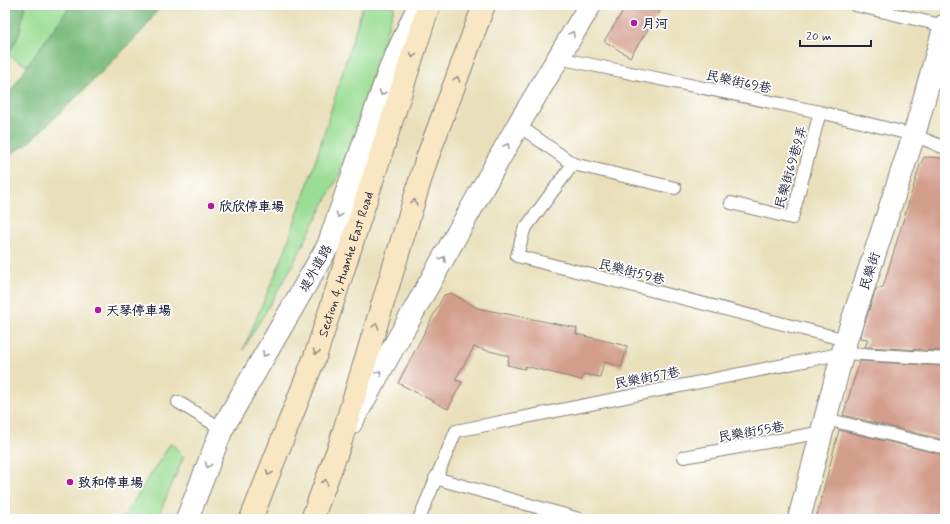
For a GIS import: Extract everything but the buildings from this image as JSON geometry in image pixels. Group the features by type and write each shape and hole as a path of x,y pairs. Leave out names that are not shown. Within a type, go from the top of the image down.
{"street":[{"name":"堤外道路","path":"187,519 222,429 328,246 390,69 419,5"},
{"name":"Section 4, Huanhe East Road","path":"251,519 316,354 429,5"},
{"path":"312,519 340,444 426,161 484,5"},
{"path":"340,444 518,125 590,5"},
{"name":"民樂街","path":"799,519 845,346 914,135 945,26"}],"lane":[{"path":"855,5 945,26"},
{"name":"民樂街69巷","path":"558,58 820,112 914,135 945,148"},
{"name":"民樂街69巷9弄","path":"731,203 792,218 820,112"},
{"path":"518,125 573,164 675,188"},
{"name":"民樂街59巷","path":"573,164 524,230 517,256 845,346"},
{"path":"845,346 945,359"},
{"name":"民樂街57巷","path":"435,478 456,431 845,346"},
{"path":"178,402 222,429"},
{"path":"824,425 945,448"},
{"name":"民樂街55巷","path":"684,457 824,425"},
{"path":"419,519 435,478 579,519"}],"green space":[{"path":"5,5 25,5 19,35 5,59"},
{"path":"25,5 71,5 27,66 8,55 19,35"},
{"path":"71,5 161,5 144,29 84,90 26,145 5,158 5,100 27,66"},
{"path":"363,5 395,5 342,169 290,270 243,350 283,256 313,169"},
{"path":"171,443 184,456 157,519 122,519"}],"place":[{"name":"月河","path":"634,23"},
{"name":"欣欣停車場","path":"211,206"},
{"name":"天琴停車場","path":"98,310"},
{"name":"致和停車場","path":"70,482"}]}
